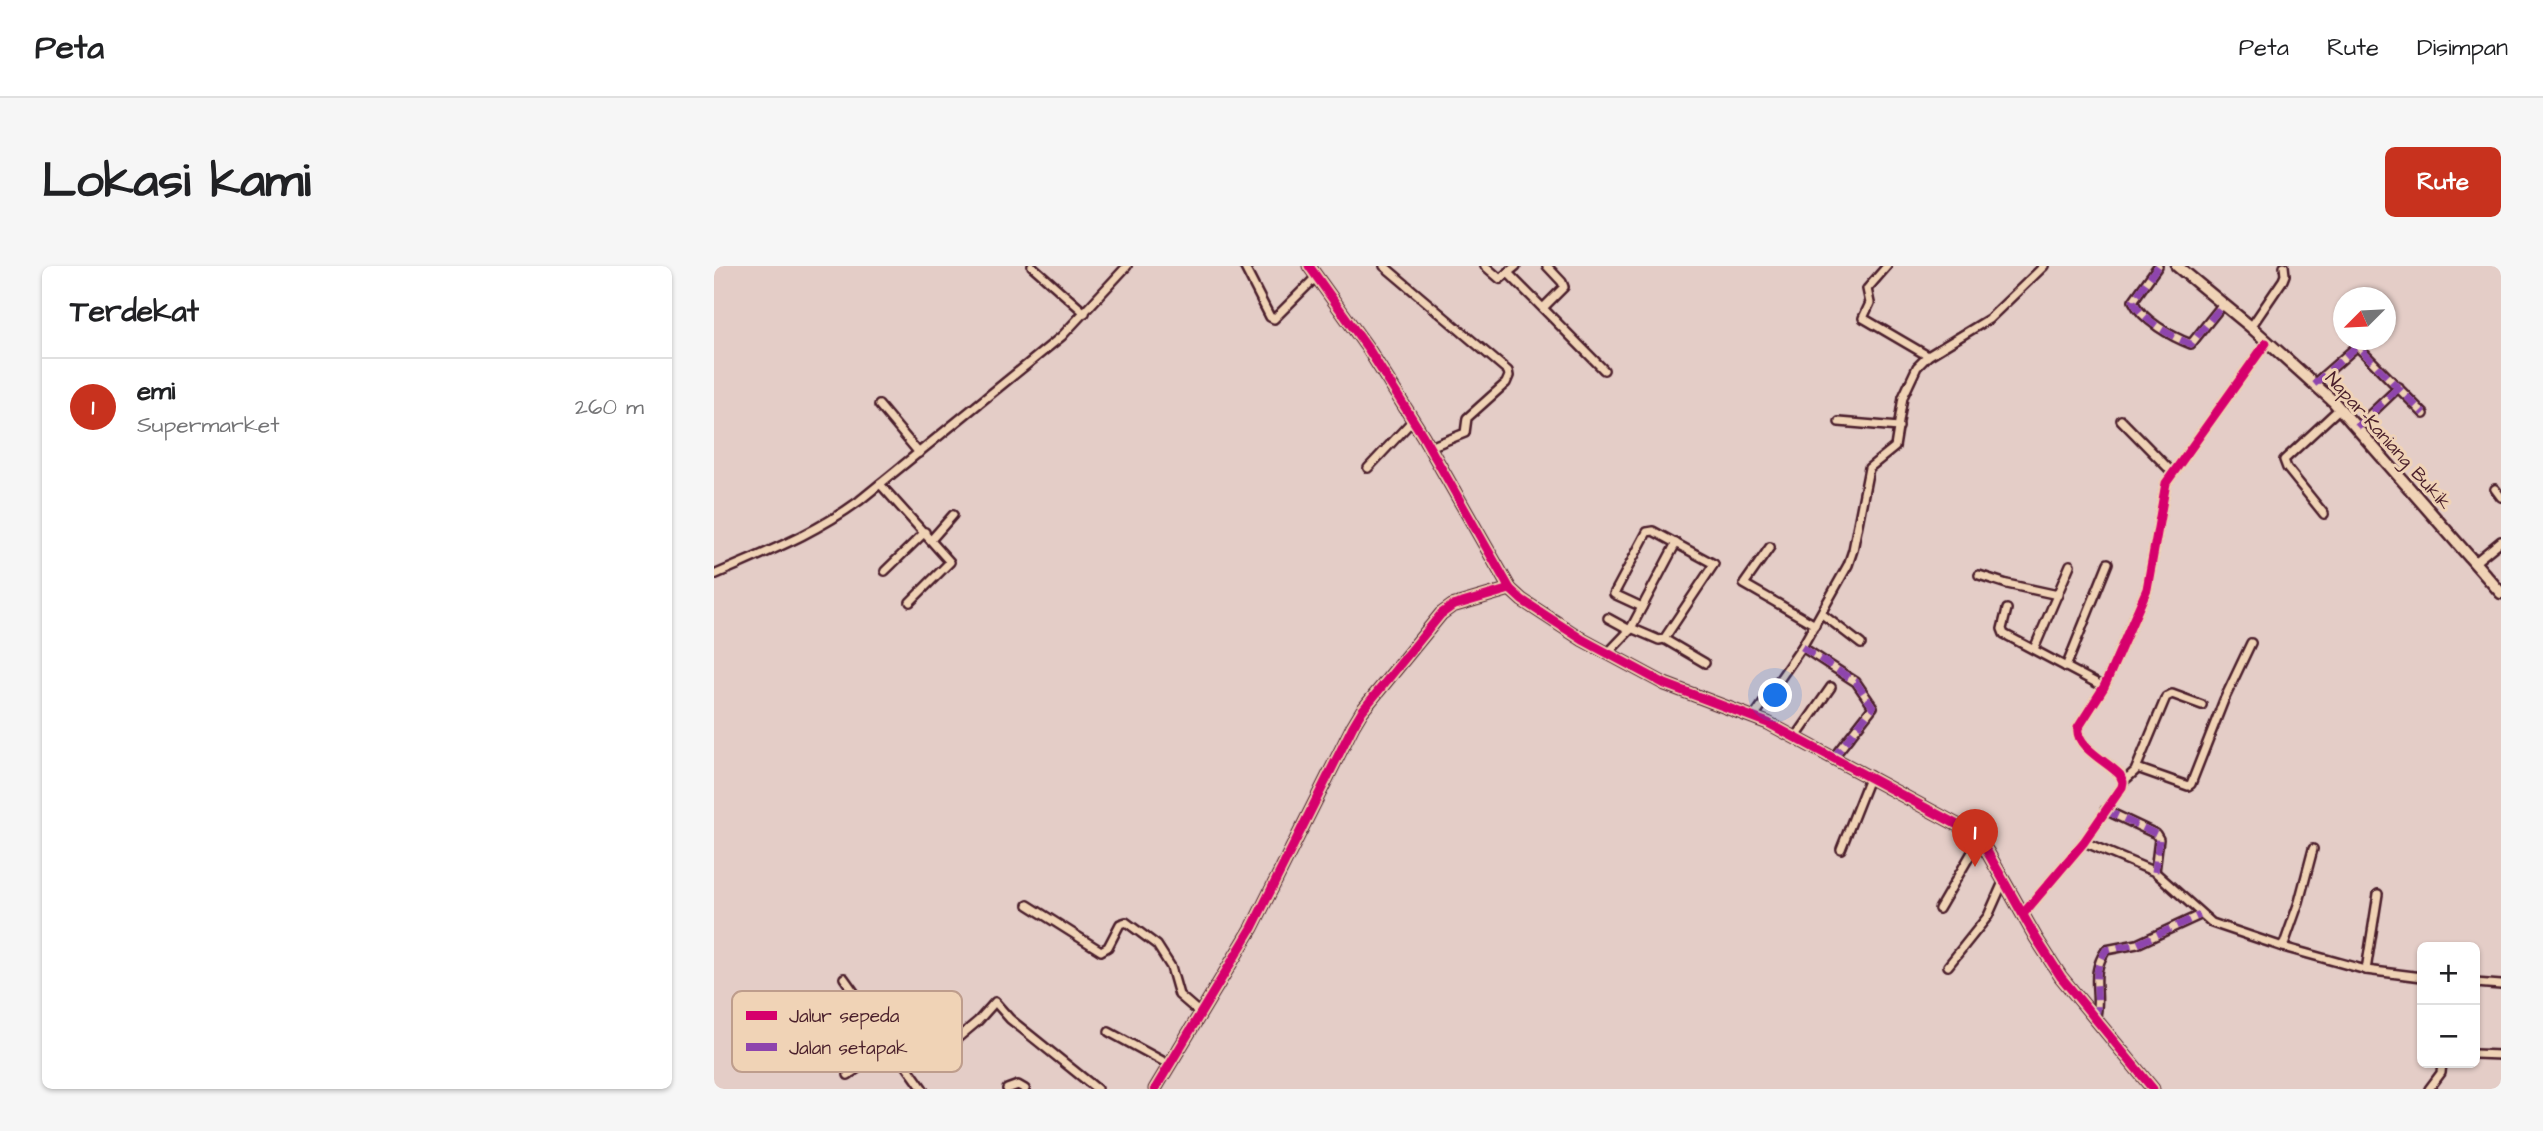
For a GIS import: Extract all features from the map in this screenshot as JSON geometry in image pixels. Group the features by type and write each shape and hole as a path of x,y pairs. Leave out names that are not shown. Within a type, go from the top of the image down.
{"street":[{"path":"1032,266 1085,313"},
{"path":"714,575 801,538 830,522 1031,363 1085,313 1127,266"},
{"path":"1244,266 1270,317 1274,319 1317,276"},
{"path":"1309,266 1369,350 1430,447 1510,589 1545,617 1665,684 1796,737 1965,829 1979,840 2061,977 2153,1089"},
{"path":"1384,266 1508,371 1506,383 1467,418 1465,433 1430,447"},
{"path":"1485,266 1498,278 1516,266"},
{"path":"1543,308 1564,287 1547,266"},
{"path":"1888,266 1867,289 1870,303 1863,318 1928,356"},
{"path":"1753,718 1802,648 1851,558 1869,468 1895,447 1903,397 1917,367 1928,356 1989,319 2044,266"},
{"path":"2158,266 2134,297 2134,304 2153,323 2189,343 2196,341 2223,304"},
{"name":"Napar-Kaniang Bukik","path":"2177,266 2251,327 2357,427 2501,593"},
{"path":"2251,327 2283,280 2284,266"},
{"path":"1508,273 1604,370"},
{"path":"2123,782 2118,773 2082,743 2077,736 2078,728 2104,687 2147,589 2163,491 2172,472 2266,343"},
{"path":"2314,384 2359,348 2424,414"},
{"path":"2357,427 2399,387"},
{"path":"879,405 919,453"},
{"path":"2324,514 2287,468 2284,460 2339,409"},
{"path":"1368,468 1413,420"},
{"path":"2121,420 2172,472"},
{"path":"1839,422 1899,427"},
{"path":"880,484 950,562 909,603"},
{"path":"2495,489 2501,498"},
{"path":"931,540 953,515"},
{"path":"1642,607 1614,594 1645,534 1653,531 1714,564 1664,639"},
{"path":"885,571 925,532"},
{"path":"2474,563 2501,541"},
{"path":"1608,653 1631,629 1676,543"},
{"path":"1770,547 1744,584 1815,625"},
{"path":"2066,667 2109,563"},
{"path":"2034,649 2070,565"},
{"path":"1979,575 2057,595"},
{"path":"1155,1089 1252,928 1356,720 1441,614 1452,606 1510,589"},
{"path":"2007,609 2003,633 2104,687"},
{"path":"1822,614 1861,644"},
{"path":"1608,618 1631,629 1664,639 1706,663"},
{"path":"2137,768 2188,786 2191,784 2224,700 2251,643"},
{"path":"1802,648 1856,682 1873,707 1833,758"},
{"path":"1796,737 1830,687"},
{"path":"2023,914 2084,842 2119,793 2123,782 2132,776 2166,697 2172,694 2202,705"},
{"path":"1841,849 1870,776"},
{"path":"2105,810 2156,834 2159,839 2155,872"},
{"path":"1938,909 1979,840"},
{"path":"2084,842 2155,872 2212,923 2283,947 2366,970 2417,976"},
{"path":"2283,947 2299,902 2313,849"},
{"path":"1948,966 1988,916 2004,880"},
{"path":"2366,970 2378,894"},
{"path":"1028,905 1101,951 1108,947 1120,924 1126,922 1157,945 1171,967 1182,999 1201,1014"},
{"path":"2095,1020 2098,1006 2095,978 2106,950 2137,944 2200,915"},
{"path":"844,978 853,991"},
{"path":"2480,983 2501,985"},
{"path":"962,1034 995,1002 1010,1019 1097,1089"},
{"path":"1109,1032 1170,1065"},
{"path":"2480,1054 2501,1055"},
{"path":"2429,1089 2442,1068"},
{"path":"848,1075 852,1072"},
{"path":"911,1072 923,1089"},
{"path":"1007,1089 1018,1085 1025,1089"}],"marked path":[{"path":"2158,266 2133,301 2143,315 2175,337 2191,344 2223,304"},
{"path":"2314,384 2355,348 2359,348 2424,414"},
{"path":"2357,427 2399,387"},
{"path":"1802,647 1856,682 1873,707 1833,758"},
{"path":"2105,810 2156,834 2159,839 2155,872"},
{"path":"2095,1020 2098,969 2106,950 2137,944 2200,915"}],"cycle path":[{"path":"1309,266 1369,350 1423,436 1510,589 1522,600 1583,640 1665,684 1768,723 1965,829 1980,841 1988,853 2061,977 2153,1089"},
{"path":"2023,914 2084,842 2122,787 2120,775 2087,748 2078,735 2078,728 2104,687 2147,589 2166,483 2266,343"},
{"path":"1155,1089 1252,928 1362,711 1441,614 1452,606 1510,589"}],"place":[{"name":"emi","path":"1975,867"}]}
